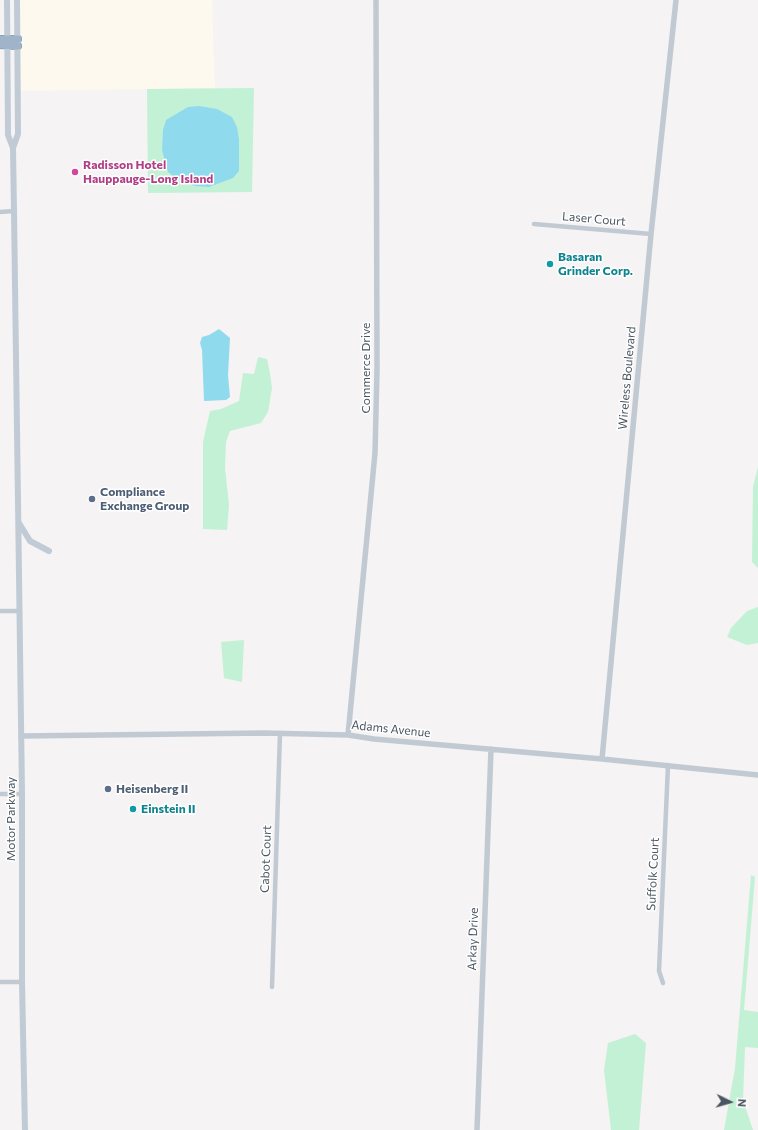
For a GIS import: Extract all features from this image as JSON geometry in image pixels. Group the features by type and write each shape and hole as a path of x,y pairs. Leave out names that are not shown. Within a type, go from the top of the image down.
{"highway":[{"path":"3,42 18,43"}],"main road":[{"name":"Motor Parkway","path":"7,0 3,42 8,135 13,148 25,1130"},
{"name":"Motor Parkway","path":"13,148 18,134 17,0"},
{"path":"18,522 30,541 49,551"}],"street":[{"name":"Commerce Drive","path":"348,735 375,453 377,370 376,0"},
{"name":"Wireless Boulevard","path":"602,759 651,234 676,0"},
{"path":"0,212 14,211"},
{"name":"Laser Court","path":"534,224 651,234"},
{"path":"0,611 19,611"},
{"name":"Adams Avenue","path":"21,736 280,733 348,735 374,739 602,759 758,775"},
{"name":"Cabot Court","path":"272,987 280,733"},
{"name":"Arkay Drive","path":"477,1130 491,749"},
{"name":"Suffolk Court","path":"663,982 659,971 668,766"},
{"path":"0,794 22,794"},
{"path":"0,982 22,982"}],"shaded area":[{"path":"20,0 212,0 215,88 21,91"}],"green space":[{"path":"254,88 252,192 148,193 147,89"},
{"path":"258,357 267,359 270,373 272,388 268,412 261,423 230,431 226,442 225,468 229,505 227,530 203,529 203,442 210,411 221,409 239,401 243,373 254,374"},
{"path":"758,467 758,568 752,562 753,487"},
{"path":"758,607 758,643 747,645 727,637 731,628 747,611"},
{"path":"244,640 242,682 224,678 221,642"},
{"path":"751,875 755,877 744,1010 758,1012 758,1048 745,1047 743,1100 753,1130 724,1130 735,1068"},
{"path":"635,1034 646,1043 639,1130 611,1130 604,1070 608,1043"}],"water":[{"path":"199,106 217,109 232,117 237,127 239,139 239,171 233,178 209,187 195,186 175,177 168,172 162,150 163,130 166,120 188,107"},
{"path":"219,329 230,338 228,375 230,397 226,400 204,401 202,350 200,343 202,337"}],"place":[{"name":"Radisson Hotel Hauppauge-Long Island","path":"75,172"},
{"name":"Basaran Grinder Corp.","path":"550,264"},
{"name":"Compliance Exchange Group","path":"92,499"},
{"name":"Heisenberg II","path":"108,789"},
{"name":"Einstein II","path":"133,809"}]}
